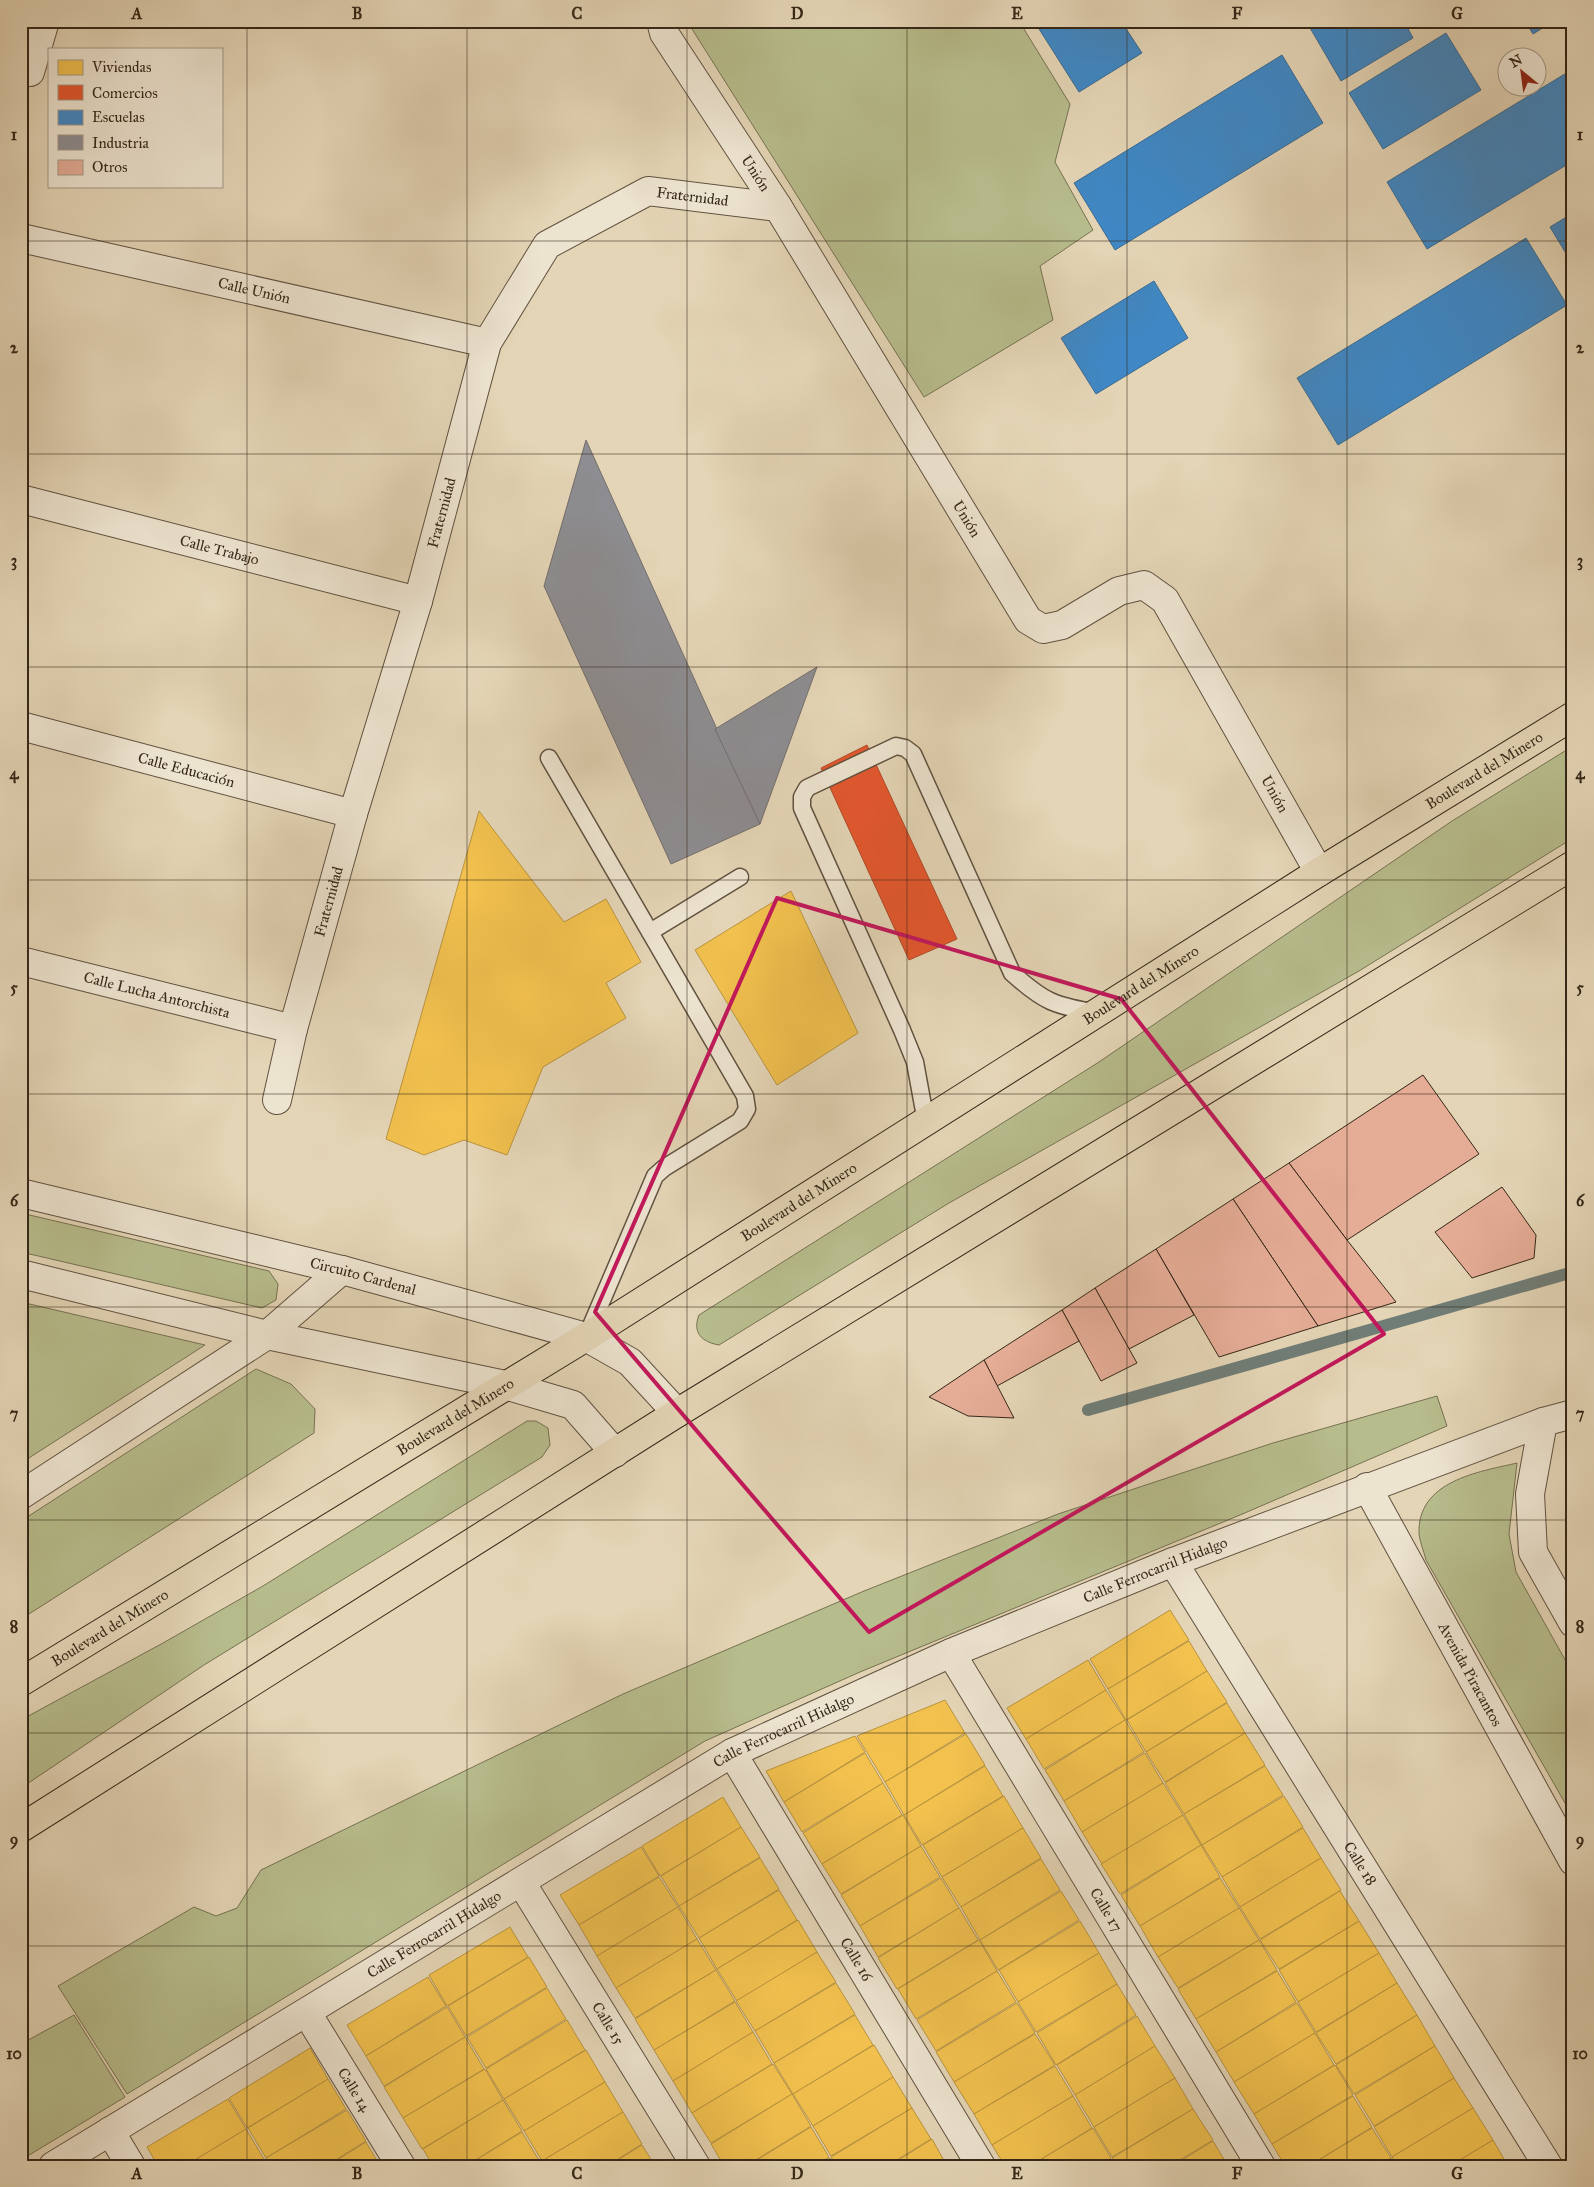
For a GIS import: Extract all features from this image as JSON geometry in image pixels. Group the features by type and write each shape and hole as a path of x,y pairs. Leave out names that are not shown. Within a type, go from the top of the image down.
{"main road":[{"name":"Boulevard del Minero","path":"21,1682 586,1337 1319,872 1573,716"},
{"path":"21,1828 677,1414 1573,865"}],"street":[{"path":"30,72 45,21"},
{"name":"Unión","path":"661,21 664,33 778,207 1028,620 1044,629 1062,625 1119,592 1144,585 1165,600 1319,872"},
{"name":"Fraternidad","path":"277,1100 293,1029 353,814 418,601 487,342 547,245 648,191 778,207"},
{"name":"Calle Unión","path":"21,238 487,342"},
{"name":"Calle Trabajo","path":"21,499 418,601"},
{"name":"Calle Educación","path":"21,726 353,814"},
{"name":"Calle Lucha Antorchista","path":"21,961 293,1029"},
{"name":"Circuito Cardenal","path":"21,1194 342,1270 586,1337 630,1362 677,1414"},
{"path":"21,1495 267,1335 342,1270"},
{"path":"21,1274 267,1335 505,1385 573,1405 615,1453"},
{"name":"Calle Ferrocarril Hidalgo","path":"53,2166 732,1753 951,1653 1173,1562 1543,1422 1573,1414"},
{"path":"1543,1422 1530,1494 1533,1552 1573,1623"},
{"name":"Avenida Piracantos","path":"1367,1488 1573,1861"},
{"name":"Calle 18","path":"1173,1562 1548,2166"},
{"name":"Calle 17","path":"951,1653 1261,2166"},
{"name":"Calle 16","path":"732,1753 981,2166"},
{"name":"Calle 15","path":"521,1882 696,2166"},
{"name":"Calle 14","path":"307,2013 401,2166"},
{"path":"110,2131 131,2166"}],"lane":[{"path":"926,1122 914,1062 902,1030 802,808 802,797 807,788 896,746 905,748 913,754 1012,973 1038,996 1066,1008 1098,1013"},
{"path":"549,758 745,1096 747,1109 740,1121 664,1168 655,1176 586,1337"},
{"path":"650,932 740,877"}],"highlighted area":[{"path":"777,898 1121,999 1384,1334 869,1632 595,1312"}],"green space":[{"path":"687,21 1019,21 1070,104 1055,162 1093,230 1040,266 1053,320 924,397"},
{"path":"1573,746 1573,838 1359,971 949,1203 719,1345 708,1342 700,1336 697,1327 699,1315 1099,1062 1452,821"},
{"path":"21,1213 269,1271 278,1284 276,1300 262,1308 21,1252"},
{"path":"21,1302 205,1345 21,1463"},
{"path":"256,1369 291,1384 315,1409 314,1433 21,1619 21,1521"},
{"path":"1437,1396 1447,1426 1240,1515 860,1672 705,1741 127,2094 58,1986 194,1907 216,1916 237,1908 261,1870 623,1694 864,1591 1058,1514 1273,1443"},
{"path":"527,1421 536,1421 548,1428 550,1445 542,1457 204,1665 21,1788 21,1720 263,1586"},
{"path":"1517,1463 1509,1534 1516,1572 1573,1674 1573,1817 1426,1560 1419,1534 1421,1516 1428,1502 1439,1491 1468,1475"},
{"path":"74,2015 125,2097 21,2160 21,2044"}],"building: Viviendas":[{"path":"479,811 564,922 606,899 641,962 606,983 626,1018 543,1067 507,1155 464,1140 424,1155 386,1139"},
{"path":"791,891 858,1033 777,1085 695,950"},
{"path":"1170,1610 1189,1640 1108,1689 1090,1659"},
{"path":"1189,1641 1207,1671 1126,1720 1108,1689"},
{"path":"1088,1660 1106,1690 1026,1739 1007,1708"},
{"path":"1207,1671 1227,1702 1146,1752 1127,1720"},
{"path":"1106,1690 1125,1720 1044,1769 1026,1739"},
{"path":"945,1700 965,1733 885,1782 857,1736"},
{"path":"1227,1703 1245,1733 1165,1782 1146,1752"},
{"path":"1125,1720 1144,1752 1064,1801 1045,1770"},
{"path":"1245,1733 1265,1765 1184,1814 1165,1783"},
{"path":"966,1734 985,1765 904,1815 885,1782"},
{"path":"855,1736 865,1752 784,1802 766,1771"},
{"path":"865,1753 883,1783 802,1832 784,1802"},
{"path":"1145,1753 1163,1783 1082,1832 1064,1801"},
{"path":"985,1766 1003,1796 922,1845 904,1815"},
{"path":"1265,1766 1283,1795 1202,1845 1184,1814"},
{"path":"883,1783 902,1815 822,1864 803,1833"},
{"path":"1163,1783 1183,1815 1102,1864 1082,1832"},
{"path":"1004,1796 1023,1828 942,1877 923,1845"},
{"path":"1284,1796 1303,1827 1222,1877 1202,1845"},
{"path":"723,1797 741,1827 660,1876 642,1846"},
{"path":"903,1815 921,1846 841,1894 822,1864"},
{"path":"1183,1815 1201,1845 1120,1894 1101,1864"},
{"path":"741,1827 760,1857 679,1906 661,1876"},
{"path":"1023,1828 1041,1858 961,1907 942,1877"},
{"path":"1303,1828 1321,1858 1240,1907 1222,1877"},
{"path":"1201,1845 1220,1877 1140,1926 1121,1895"},
{"path":"921,1846 940,1877 860,1926 841,1895"},
{"path":"641,1847 659,1876 579,1925 560,1895"},
{"path":"760,1858 779,1889 699,1938 679,1906"},
{"path":"1321,1858 1341,1890 1260,1939 1240,1907"},
{"path":"1041,1859 1060,1890 980,1940 961,1907"},
{"path":"659,1877 678,1907 597,1956 579,1925"},
{"path":"941,1878 959,1908 878,1957 860,1926"},
{"path":"1220,1878 1239,1908 1158,1957 1140,1926"},
{"path":"779,1890 797,1920 717,1969 699,1938"},
{"path":"1061,1891 1079,1920 998,1970 980,1940"},
{"path":"1340,1891 1359,1921 1279,1969 1260,1940"},
{"path":"678,1907 697,1939 616,1988 597,1956"},
{"path":"959,1908 978,1940 897,1989 878,1958"},
{"path":"1239,1908 1259,1940 1178,1988 1158,1957"},
{"path":"798,1920 817,1952 737,2001 717,1969"},
{"path":"1080,1921 1099,1953 1018,2002 999,1970"},
{"path":"1359,1921 1379,1953 1298,2002 1279,1970"},
{"path":"510,1927 528,1957 447,2006 429,1975"},
{"path":"697,1939 716,1970 635,2018 616,1988"},
{"path":"979,1940 997,1971 916,2019 898,1989"},
{"path":"1259,1940 1277,1970 1196,2019 1178,1989"},
{"path":"817,1952 836,1982 755,2031 736,2001"},
{"path":"1099,1953 1117,1984 1036,2032 1018,2002"},
{"path":"1379,1953 1397,1983 1316,2032 1298,2002"},
{"path":"529,1957 547,1987 466,2036 448,2006"},
{"path":"716,1970 735,2001 654,2050 635,2019"},
{"path":"997,1971 1016,2002 936,2051 917,2020"},
{"path":"1277,1971 1296,2002 1216,2052 1196,2019"},
{"path":"428,1977 446,2006 366,2056 347,2025"},
{"path":"836,1983 855,2014 774,2063 755,2031"},
{"path":"1397,1983 1417,2015 1336,2064 1316,2033"},
{"path":"1117,1984 1136,2015 1056,2065 1037,2033"},
{"path":"547,1988 566,2019 486,2068 467,2037"},
{"path":"735,2002 753,2032 673,2081 654,2050"},
{"path":"1017,2003 1035,2033 954,2082 936,2052"},
{"path":"1297,2003 1315,2033 1234,2082 1216,2052"},
{"path":"447,2007 465,2037 384,2086 366,2056"},
{"path":"855,2015 873,2045 793,2094 774,2063"},
{"path":"1417,2015 1435,2046 1354,2094 1336,2065"},
{"path":"1137,2016 1155,2046 1075,2095 1057,2065"},
{"path":"567,2020 585,2050 504,2099 486,2069"},
{"path":"753,2032 772,2064 692,2113 673,2081"},
{"path":"1315,2033 1334,2065 1254,2114 1234,2082"},
{"path":"1035,2034 1055,2065 974,2114 954,2082"},
{"path":"465,2037 484,2069 403,2118 384,2087"},
{"path":"874,2045 893,2077 813,2126 793,2094"},
{"path":"1155,2046 1175,2078 1094,2127 1075,2095"},
{"path":"1435,2046 1454,2078 1374,2126 1355,2095"},
{"path":"310,2048 328,2079 247,2128 229,2098"},
{"path":"586,2050 605,2082 524,2131 504,2099"},
{"path":"773,2064 792,2094 711,2143 692,2113"},
{"path":"1335,2065 1353,2095 1272,2144 1254,2114"},
{"path":"1055,2066 1073,2096 992,2145 974,2114"},
{"path":"485,2069 503,2100 422,2149 403,2118"},
{"path":"893,2077 912,2108 831,2156 813,2126"},
{"path":"1175,2078 1193,2109 1112,2157 1094,2127"},
{"path":"1454,2078 1473,2108 1392,2157 1374,2127"},
{"path":"328,2079 346,2109 266,2158 248,2128"},
{"path":"605,2082 623,2112 542,2161 524,2131"},
{"path":"792,2094 811,2126 746,2166 724,2166 711,2144"},
{"path":"1073,2096 1092,2128 1030,2166 1005,2166 992,2145"},
{"path":"1353,2096 1372,2127 1309,2166 1285,2166 1272,2144"},
{"path":"228,2099 246,2129 185,2166 158,2166 147,2147"},
{"path":"503,2100 522,2131 466,2166 433,2166 423,2149"},
{"path":"912,2108 931,2139 887,2166 837,2166 831,2157"},
{"path":"1473,2108 1493,2140 1450,2166 1397,2166 1392,2157"},
{"path":"1193,2109 1213,2140 1170,2166 1117,2166 1112,2158"},
{"path":"347,2110 366,2141 326,2166 270,2166 266,2158"},
{"path":"623,2112 642,2144 607,2166 545,2166 542,2161"},
{"path":"811,2127 829,2157 815,2166 747,2166"},
{"path":"1093,2128 1111,2158 1098,2166 1030,2166"},
{"path":"1372,2128 1391,2158 1377,2166 1309,2166"},
{"path":"246,2129 264,2159 254,2166 185,2166"},
{"path":"522,2132 540,2162 534,2166 466,2166"},
{"path":"932,2139 947,2166 889,2166"},
{"path":"1493,2140 1508,2166 1450,2166"},
{"path":"1213,2141 1228,2166 1172,2166"},
{"path":"366,2142 380,2166 327,2166"},
{"path":"642,2145 655,2166 608,2166"},
{"path":"830,2158 835,2166 816,2166"},
{"path":"1391,2158 1396,2166 1378,2166"}],"building: Comercios":[{"path":"867,745 957,939 909,960 821,768"}],"building: Escuelas":[{"path":"1034,21 1121,21 1142,53 1079,92"},
{"path":"1306,21 1404,21 1413,38 1341,81"},
{"path":"1525,21 1554,21 1533,34"},
{"path":"1446,33 1481,90 1383,149 1349,93"},
{"path":"1282,55 1323,123 1115,250 1074,183"},
{"path":"1573,69 1573,161 1427,249 1387,182 1525,98 1546,98 1546,85"},
{"path":"1573,213 1573,265 1550,227"},
{"path":"1526,238 1567,305 1338,445 1297,378"},
{"path":"1154,281 1188,338 1096,394 1061,338"}],"building: Industria":[{"path":"586,440 760,824 671,864 544,586"},
{"path":"817,667 760,824 715,729"}],"building: Otros":[{"path":"1423,1075 1479,1154 1347,1240 1289,1163"},
{"path":"1289,1163 1396,1302 1318,1326 1233,1199"},
{"path":"1502,1187 1536,1235 1534,1258 1472,1278 1435,1232"},
{"path":"1233,1199 1318,1326 1219,1357 1156,1249"},
{"path":"1156,1249 1194,1315 1129,1349 1095,1288"},
{"path":"1095,1288 1137,1363 1101,1381 1062,1310"},
{"path":"1062,1310 1079,1341 997,1386 984,1360"},
{"path":"984,1360 1014,1418 968,1416 929,1397"}],"waterway":[{"path":"1088,1410 1573,1272"}]}
